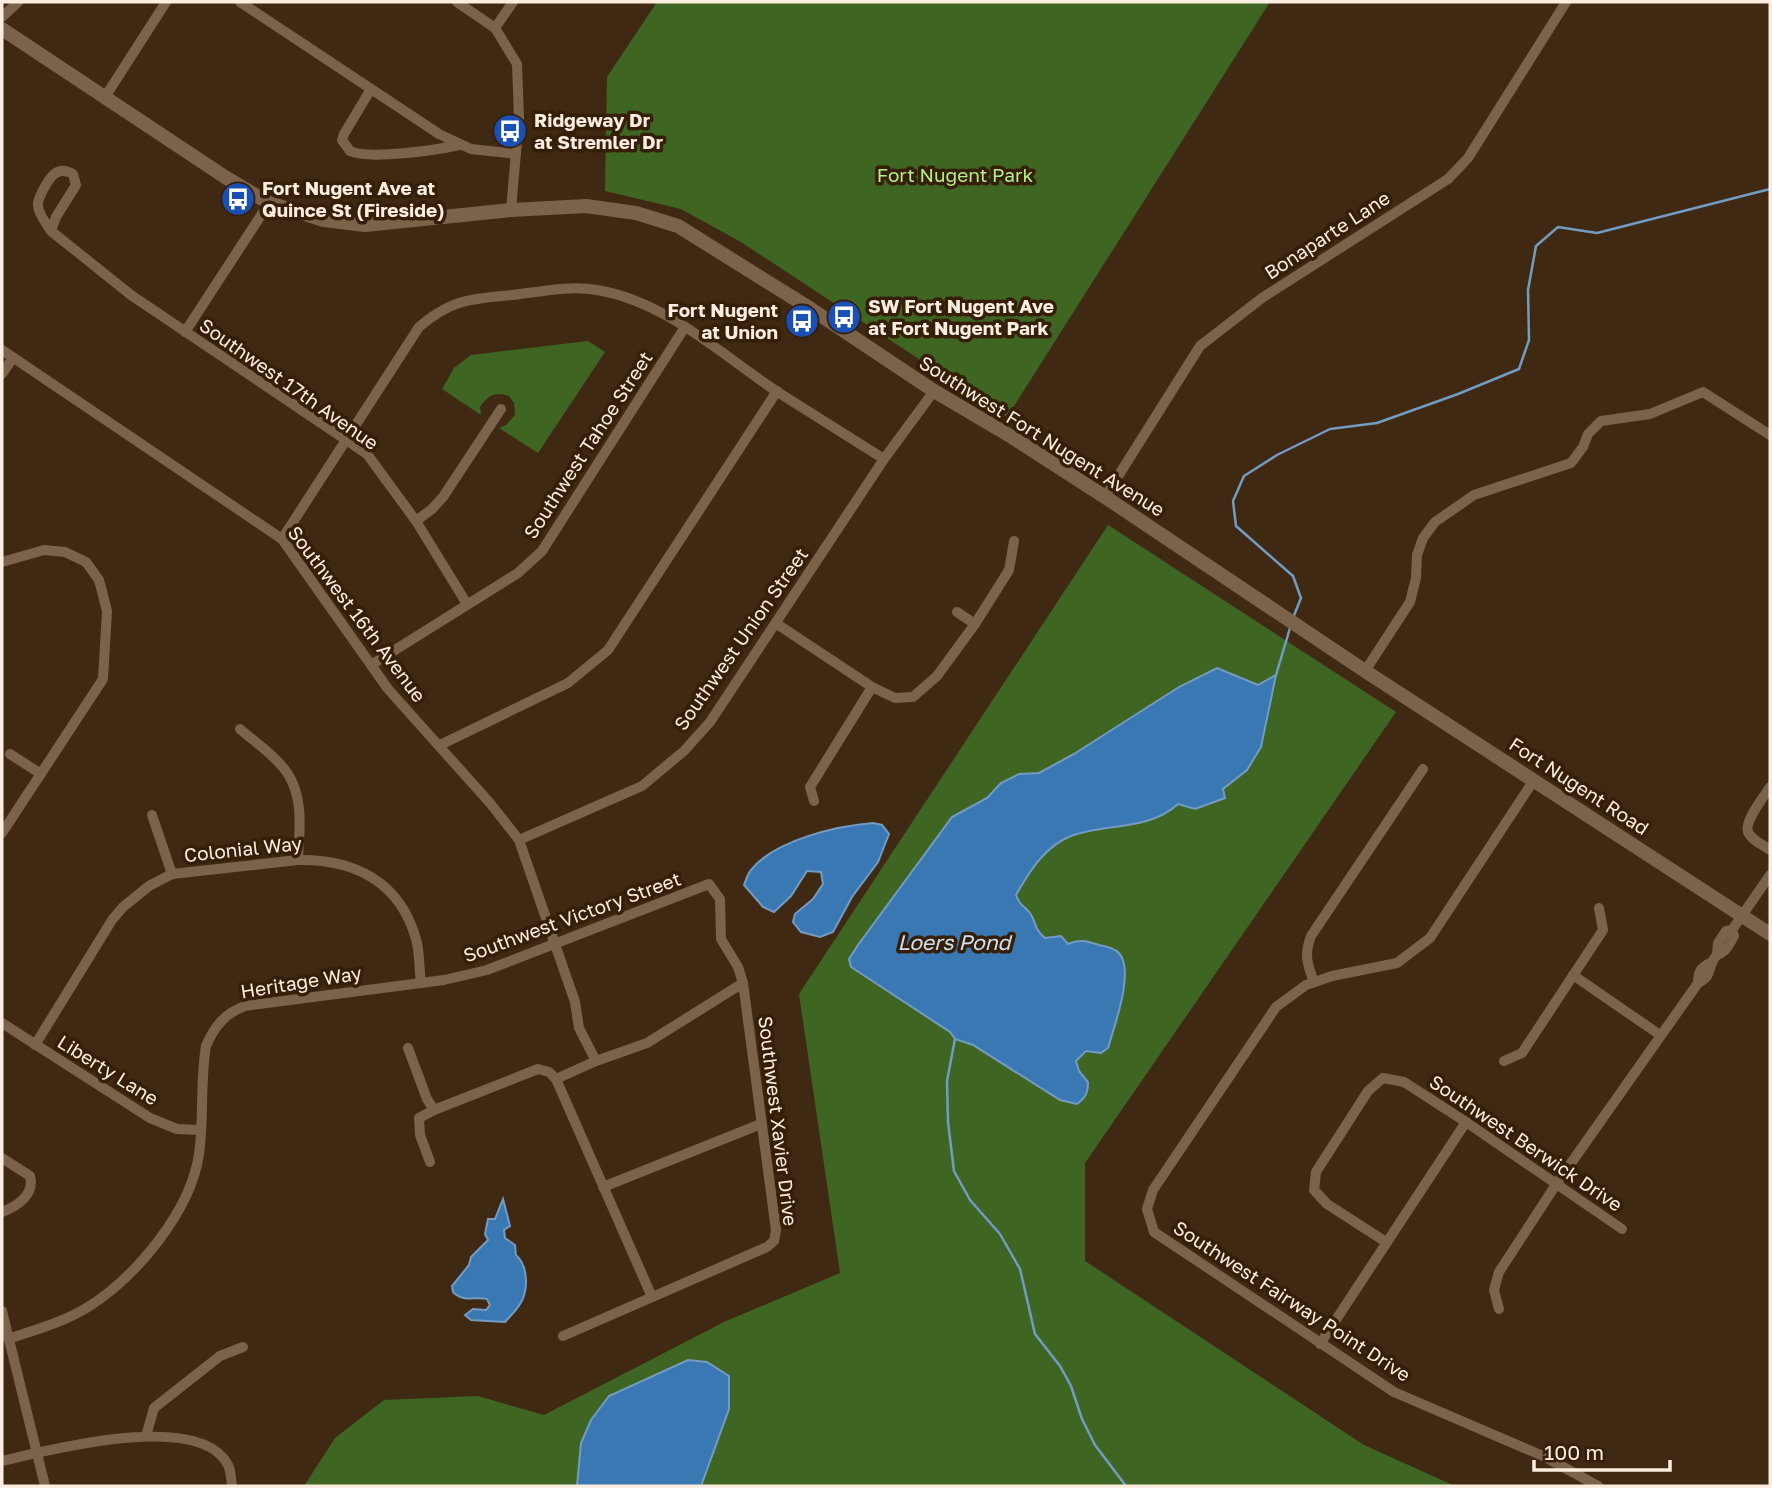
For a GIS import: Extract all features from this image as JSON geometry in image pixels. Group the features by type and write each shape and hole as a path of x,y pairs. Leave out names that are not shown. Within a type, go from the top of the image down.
{"street":[{"path":"2,17 18,2"},
{"path":"105,96 166,2"},
{"path":"240,2 439,134 471,149 516,154"},
{"path":"457,2 495,28 517,64 519,118 511,210"},
{"path":"495,28 513,2"},
{"name":"Bonaparte Lane","path":"1105,497 1200,346 1262,298 1448,179 1468,158 1566,2"},
{"name":"Southwest Fort Nugent Avenue","path":"2,29 225,177 269,203 324,220 365,225 511,210 586,206 636,213 678,226 811,309 934,391 1105,497 1366,671"},
{"path":"372,89 344,134 342,140 350,151 363,154 438,150 459,145"},
{"path":"64,170 73,173 76,185 56,216 51,231 41,215 39,199 51,176 64,170"},
{"path":"185,332 269,203"},
{"name":"Southwest 17th Avenue","path":"51,231 131,295 367,454 416,521 467,604"},
{"path":"282,539 419,327 438,311 463,300 571,288 596,290 631,298 685,327 777,391 884,459"},
{"name":"Southwest Tahoe Street","path":"371,665 518,573 542,551 685,327"},
{"name":"Southwest 16th Avenue","path":"2,350 282,539 388,689 440,745 519,840 575,1002 579,1028 596,1061"},
{"path":"2,374 13,358"},
{"path":"440,745 568,683 608,650 777,391"},
{"name":"Southwest Union Street","path":"519,840 642,786 684,751 710,722 884,459 934,391"},
{"path":"1366,671 1410,602 1416,578 1417,555 1423,538 1435,522 1474,495 1571,463 1583,447 1588,434 1601,421 1650,414 1703,392 1770,435"},
{"path":"416,521 443,497 501,409"},
{"path":"777,624 872,687 895,698 914,697 937,676 975,624 1009,570 1014,541"},
{"path":"2,562 44,550 65,552 86,562 99,580 107,611 103,679 2,833"},
{"path":"957,612 975,624"},
{"name":"Fort Nugent Road","path":"1366,671 1770,934"},
{"path":"814,801 810,787 872,687"},
{"path":"240,729 274,759 293,781 299,803 298,860"},
{"path":"10,754 41,774"},
{"path":"1314,982 1306,961 1306,950 1311,936 1423,769"},
{"name":"Southwest Fairway Point Drive","path":"1534,780 1430,938 1397,963 1314,982 1276,1007 1153,1190 1147,1209 1154,1232 1394,1392 1544,1456 1598,1486"},
{"path":"1770,787 1748,821 1747,829 1752,838 1770,849"},
{"path":"152,815 172,874"},
{"name":"Colonial Way","path":"35,1045 112,919 122,907 149,886 172,874 317,859 347,865 372,877 391,891 405,909 417,941 421,983"},
{"path":"1499,1310 1494,1290 1499,1272 1557,1183 1698,983 1698,974 1703,966 1714,959 1718,943 1726,931 1732,930 1743,917 1770,875"},
{"name":"Southwest Victory Street","path":"421,983 487,970 709,884 720,899 721,939 738,967 743,983"},
{"path":"1504,1060 1522,1053 1603,930 1599,908"},
{"path":"1573,975 1660,1035"},
{"name":"Heritage Way","path":"8,1339 58,1322 88,1307 120,1283 163,1234 182,1204 194,1174 206,1046 213,1031 229,1014 245,1006 421,983"},
{"path":"556,1079 647,1043 743,983"},
{"name":"Southwest Xavier Drive","path":"563,1336 767,1247 774,1241 776,1230 743,983"},
{"name":"Liberty Lane","path":"2,1023 150,1118 177,1129 200,1130"},
{"path":"408,1048 427,1099 434,1110"},
{"path":"430,1162 420,1136 419,1118 538,1069 549,1072 556,1079 652,1297"},
{"name":"Southwest Berwick Drive","path":"1387,1242 1327,1204 1314,1190 1316,1172 1368,1091 1383,1078 1404,1082 1622,1229"},
{"path":"1320,1344 1466,1122"},
{"path":"603,1187 761,1124"},
{"path":"2,1157 30,1175 32,1183 24,1199 2,1212"},
{"path":"2,1311 46,1486"},
{"path":"146,1436 155,1408 220,1356 243,1347"},
{"path":"2,1461 111,1439 146,1436 202,1444 218,1454 228,1466 232,1486"}],"green space":[{"name":"Fort Nugent Park","path":"657,2 1270,2 1007,417 741,242 681,209 605,191 607,77"},
{"path":"588,341 605,352 538,453 499,428 515,415 514,403 509,396 496,394 489,397 480,407 481,415 442,389 454,368 471,355"},
{"path":"1108,525 1396,712 1085,1163 1085,1261 1364,1445 1455,1486 304,1486 335,1438 384,1400 478,1396 544,1415 724,1322 840,1273 799,994"}],"water":[{"name":"Loers Pond","path":"1217,668 1258,685 1276,675 1261,747 1247,770 1223,789 1225,798 1195,809 1178,804 1154,819 1084,832 1062,840 1032,869 1016,895 1045,938 1061,936 1068,944 1083,941 1107,947 1119,953 1123,961 1125,972 1122,999 1108,1048 1101,1053 1086,1051 1076,1061 1079,1071 1088,1082 1086,1094 1077,1104 1060,1100 973,1045 955,1039 950,1032 851,967 849,959 858,945 952,817 987,798 1001,783 1019,774 1039,773 1074,754 1179,687"},
{"path":"873,823 882,825 889,834 878,862 852,897 833,932 820,937 801,932 793,922 795,914 813,899 823,884 821,872 807,871 791,896 774,912 763,907 744,885 750,871 775,850 824,831"},
{"path":"503,1199 510,1226 504,1230 505,1238 515,1245 516,1255 523,1265 525,1292 518,1307 505,1322 471,1320 465,1315 473,1309 486,1310 490,1305 487,1299 461,1297 453,1292 452,1286 469,1265 471,1257 488,1240 485,1234 488,1219 495,1219"},
{"path":"688,1360 707,1362 729,1376 729,1409 701,1486 577,1486 581,1443 591,1420 609,1396"}],"waterway":[{"path":"1293,618 1301,598 1293,576 1236,526 1233,501 1244,476 1277,455 1330,429 1377,423 1519,369 1529,340 1528,290 1536,246 1558,227 1597,233 1770,189"},
{"path":"1276,675 1290,628"},
{"path":"955,1039 947,1081 948,1122 954,1171 970,1200 1000,1234 1020,1269 1035,1334 1060,1366 1071,1386 1082,1419 1095,1445 1126,1486"}],"place":[{"name":"Ridgeway Dr at Stremler Dr","path":"510,131"},
{"name":"Fort Nugent Ave at Quince St (Fireside)","path":"238,199"},
{"name":"SW Fort Nugent Ave at Fort Nugent Park","path":"844,317"},
{"name":"Fort Nugent at Union","path":"802,321"}]}
